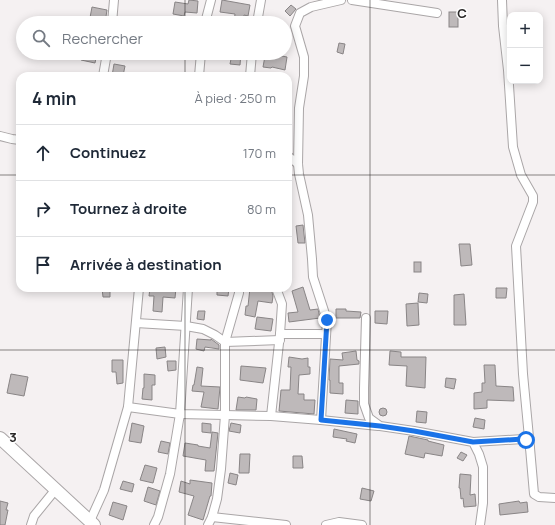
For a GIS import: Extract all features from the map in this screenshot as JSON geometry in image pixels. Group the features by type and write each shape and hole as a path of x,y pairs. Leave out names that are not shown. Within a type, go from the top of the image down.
{"main road":[{"path":"0,438 92,523"}],"street":[{"path":"113,16 114,0"},
{"path":"207,16 211,0"},
{"path":"259,16 262,0"},
{"path":"321,420 327,320 313,278 308,215 299,174 299,108 304,76 304,57 295,26 300,12 311,7 341,0"},
{"path":"352,0 437,13"},
{"path":"502,0 513,147 521,175 533,196 533,202 516,246 523,374 533,491 534,494 539,497 555,498"},
{"path":"104,72 106,60"},
{"path":"199,72 200,60"},
{"path":"250,72 251,60"},
{"path":"0,136 16,140"},
{"path":"292,159 298,164"},
{"path":"92,523 104,490 128,407 139,292"},
{"path":"154,525 158,517 170,474 180,414 188,292"},
{"path":"208,525 217,499 221,469 225,415 225,342 238,292"},
{"path":"271,416 280,337 282,304 278,292"},
{"path":"366,318 364,404 369,418 380,426"},
{"path":"136,323 186,326 203,329 225,342 326,334"},
{"path":"128,407 180,414 271,416 321,420 380,426 473,442 523,439 526,440 530,448"},
{"path":"473,442 483,467 483,503 480,525"},
{"path":"31,525 34,516 56,489"},
{"path":"212,517 286,525"},
{"path":"326,525 339,522 362,525"}],"building":[{"path":"189,0 198,1 197,13 185,12 184,16 173,14 175,2 188,4"},
{"path":"222,0 250,5 248,16 235,16 235,14 220,12"},
{"path":"291,5 296,9 290,16 285,11"},
{"path":"92,7 107,10 106,16 90,16"},
{"path":"449,12 458,12 458,27 449,27"},
{"path":"339,43 345,44 343,54 337,52"},
{"path":"81,60 96,60 95,63"},
{"path":"231,60 240,60 240,65 230,64"},
{"path":"264,60 287,60 285,70 272,67 263,67"},
{"path":"114,64 125,66 124,72 113,72"},
{"path":"303,225 305,243 298,243 296,226"},
{"path":"459,244 470,244 472,265 461,266"},
{"path":"414,262 421,262 421,272 414,272"},
{"path":"303,287 310,310 318,309 320,318 289,322 288,313 298,312 292,291"},
{"path":"496,288 507,288 506,298 496,298"},
{"path":"102,292 110,292 110,297 103,297"},
{"path":"150,292 176,292 175,298 163,297 162,312 153,311 154,296 149,296"},
{"path":"217,292 228,292 228,296 217,295"},
{"path":"250,292 272,292 272,303 258,301 255,317 245,315 246,306 248,306"},
{"path":"419,293 428,294 427,303 418,302"},
{"path":"464,294 466,325 454,325 454,295"},
{"path":"418,303 419,325 407,326 406,304"},
{"path":"336,309 361,312 360,318 336,318"},
{"path":"198,311 205,311 204,320 197,319"},
{"path":"375,311 388,311 387,324 375,323"},
{"path":"257,317 273,319 271,331 255,329"},
{"path":"197,339 211,339 219,345 219,349 205,347 204,351 196,349"},
{"path":"165,347 166,357 157,359 156,348"},
{"path":"356,351 359,364 339,366 339,383 343,383 343,394 330,393 330,359 343,360 342,353"},
{"path":"390,351 401,352 401,357 426,357 425,388 406,386 407,366 389,365"},
{"path":"289,357 302,359 308,358 310,374 299,375 298,394 304,394 304,400 315,400 314,414 279,411 281,390 290,390 291,367 288,367"},
{"path":"112,360 123,360 123,383 117,384 116,372 112,372"},
{"path":"167,361 176,361 176,370 168,371"},
{"path":"484,365 495,365 496,386 513,387 514,401 487,400 487,408 474,409 474,393 482,392 482,383 485,383"},
{"path":"241,366 266,368 263,383 240,380"},
{"path":"197,367 203,368 201,386 220,387 218,409 201,407 204,392 192,391"},
{"path":"11,374 28,377 24,396 7,393"},
{"path":"144,374 155,375 155,385 152,385 152,400 142,399"},
{"path":"446,378 456,379 454,389 445,387"},
{"path":"238,397 257,399 256,410 236,410"},
{"path":"346,400 358,401 358,414 345,413"},
{"path":"381,408 385,408 387,412 385,416 381,416 379,414 379,410"},
{"path":"417,411 427,412 426,423 416,422"},
{"path":"475,418 485,420 484,429 473,427"},
{"path":"132,423 144,426 141,443 129,441"},
{"path":"202,423 211,424 211,433 202,432"},
{"path":"231,423 241,425 240,433 229,431"},
{"path":"334,429 357,434 355,443 346,441 347,439 333,437"},
{"path":"212,432 218,433 214,471 205,471 206,460 183,456 185,443 210,448"},
{"path":"409,436 444,445 442,456 425,453 424,458 405,454"},
{"path":"161,441 170,443 168,454 158,452"},
{"path":"461,452 467,455 463,461 457,458"},
{"path":"240,454 250,454 249,473 239,473"},
{"path":"293,456 302,456 303,468 293,468"},
{"path":"145,465 157,468 153,483 140,480"},
{"path":"230,473 238,475 236,485 228,483"},
{"path":"460,474 471,475 470,495 475,494 476,506 464,507 463,498 461,499 459,488"},
{"path":"190,480 212,483 211,496 203,520 188,515 194,496 179,492 181,481 190,484"},
{"path":"123,481 134,484 132,492 120,489"},
{"path":"148,487 160,491 156,505 144,501"},
{"path":"362,488 374,491 371,501 360,499"},
{"path":"0,501 8,503 5,525 0,525"},
{"path":"519,501 520,503 527,502 528,512 500,515 499,504"},
{"path":"113,502 127,506 123,520 109,515"}],"route":[{"path":"327,320 321,420 380,426 473,442 526,440"}]}
